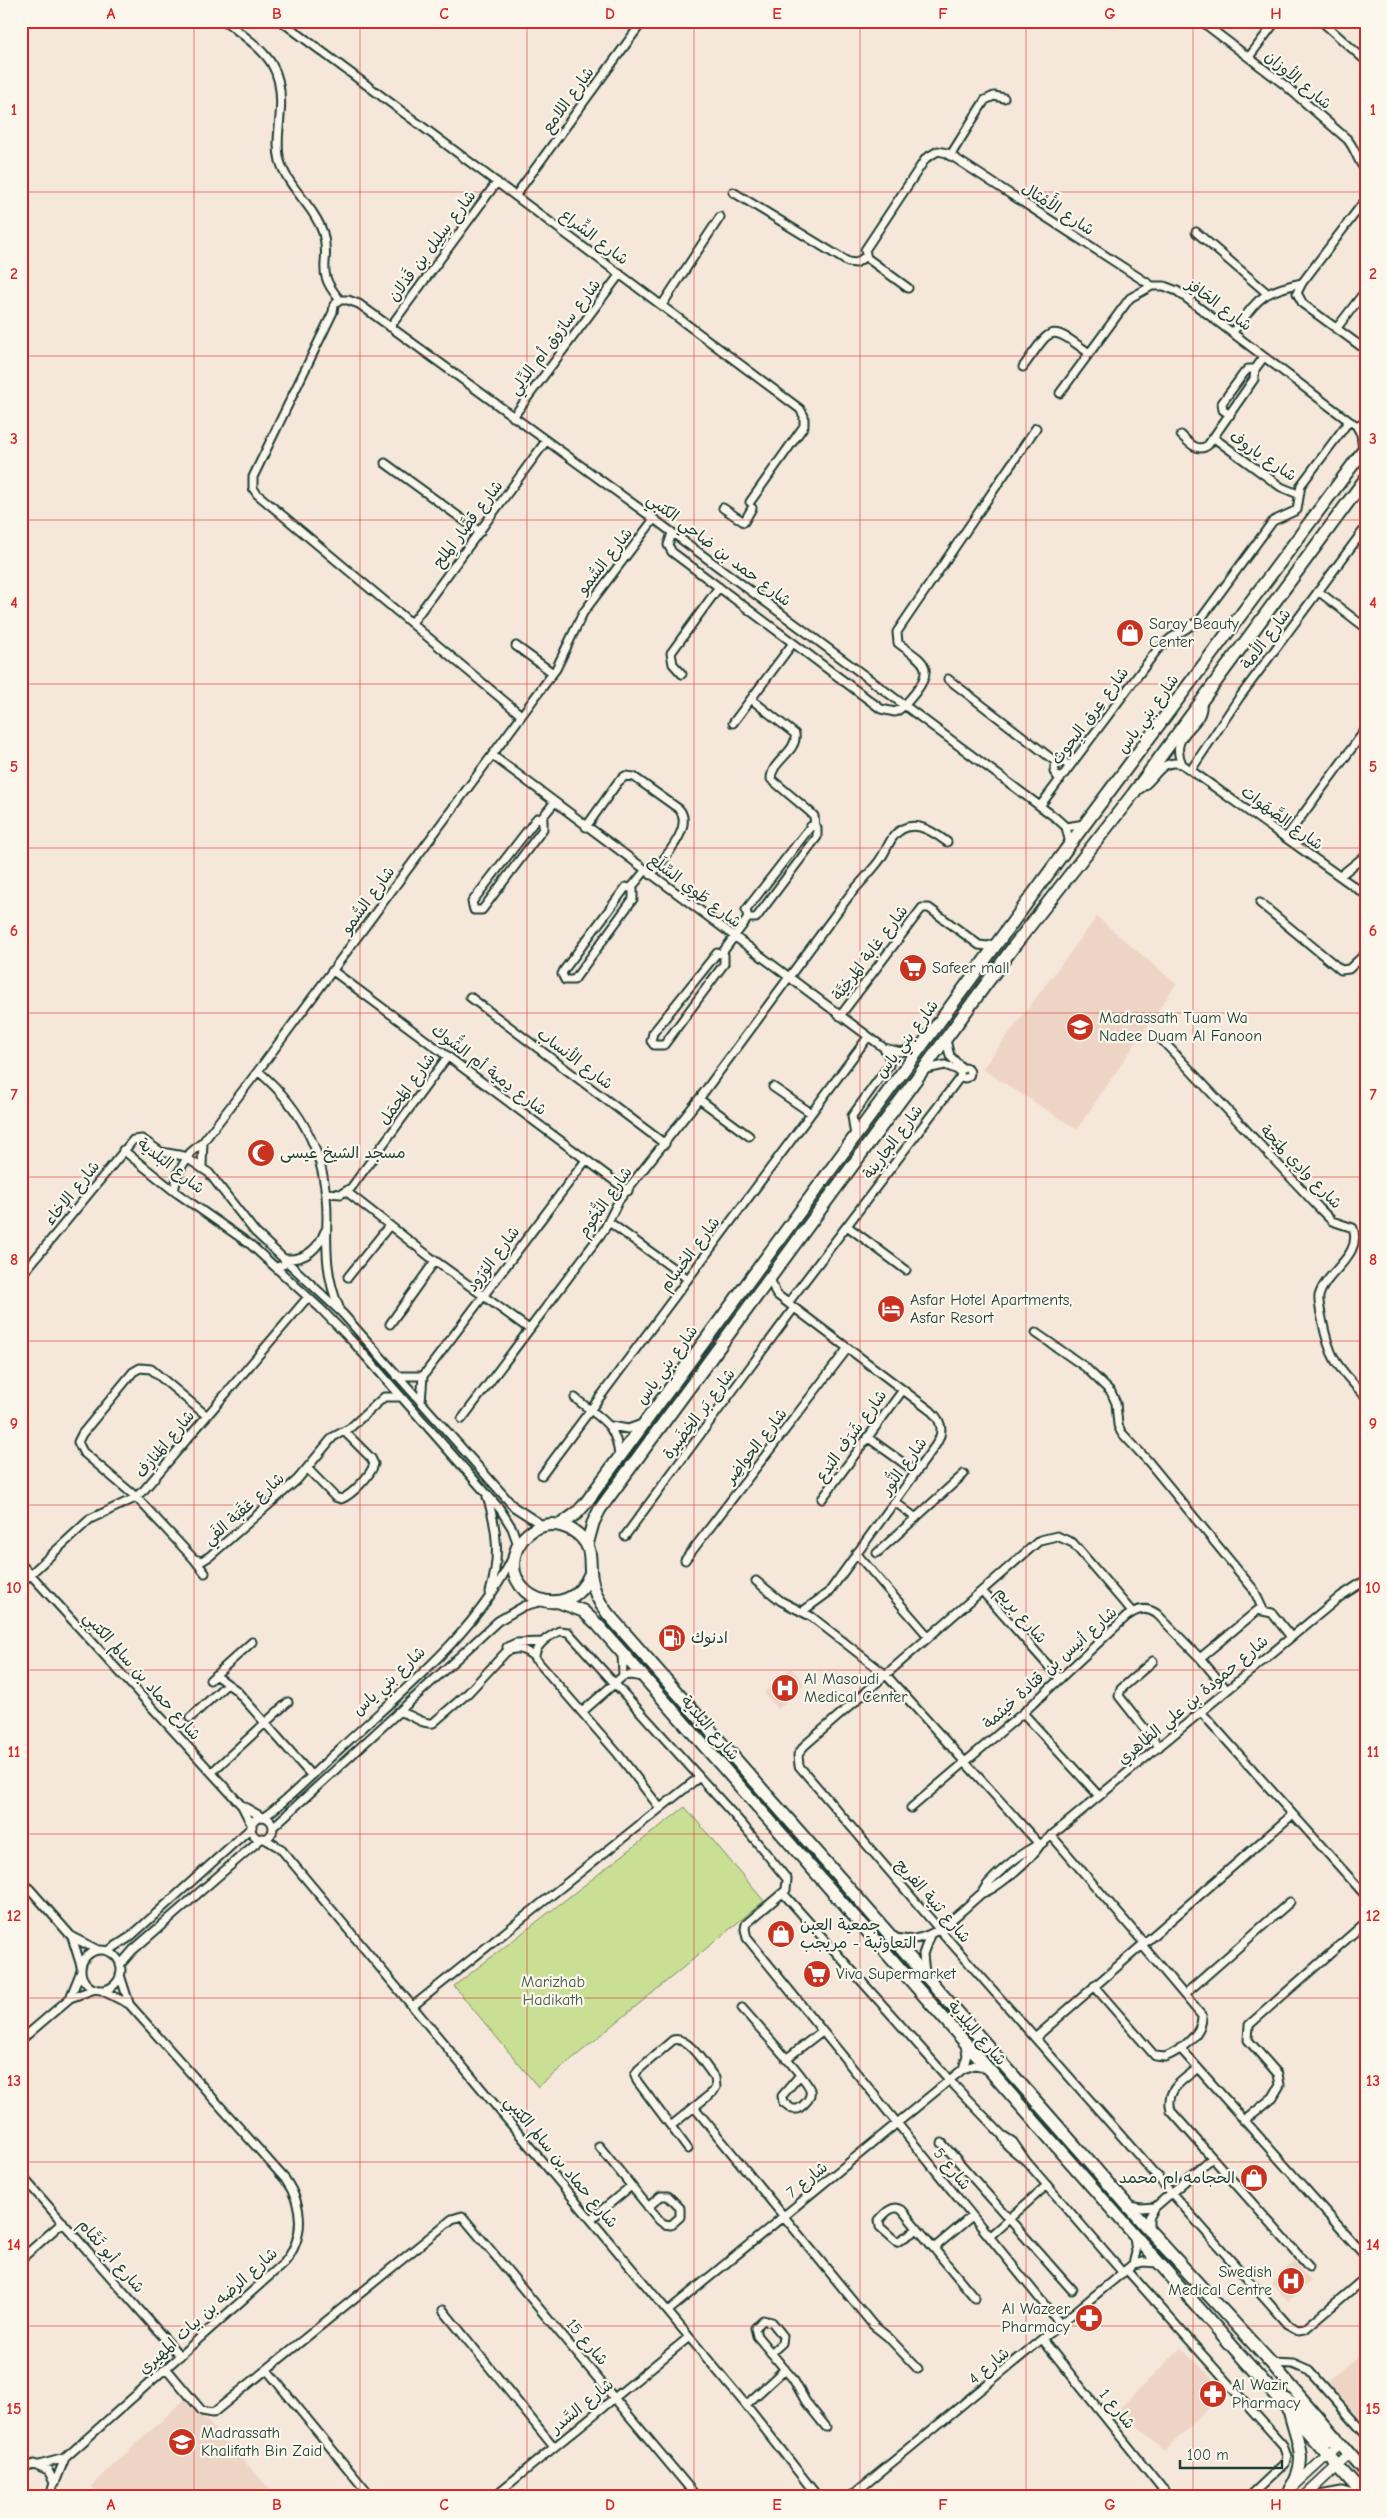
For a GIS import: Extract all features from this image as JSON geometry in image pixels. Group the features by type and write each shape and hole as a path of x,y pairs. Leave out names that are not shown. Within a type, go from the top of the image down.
{"main road":[{"name":"شارع بني ياس","path":"560,1525 581,1509 1000,942 1070,844 1110,793 1364,449"},
{"name":"شارع بني ياس","path":"587,1545 593,1522 600,1509 1014,946 1134,794 1366,478"},
{"path":"1110,793 1114,800 1116,816"},
{"path":"884,1123 878,1120 877,1115 892,1094 893,1085"},
{"path":"560,1525 577,1532 587,1545 591,1556 590,1574 587,1582 574,1596 557,1602 544,1601 528,1593 522,1587 515,1570 517,1549 529,1533 543,1526 560,1525"},
{"name":"شارع البلدية","path":"590,1574 598,1600 608,1614 1149,2230 1271,2363 1366,2473"},
{"name":"شارع البلدية","path":"557,1602 583,1611 622,1652 1365,2497"},
{"path":"1273,2393 1286,2398 1297,2407 1328,2441 1339,2440"},
{"path":"1286,2493 1298,2477 1302,2462 1290,2412"},
{"path":"1320,2497 1342,2492 1356,2497"}],"street":[{"path":"225,21 260,49 276,71 282,97 278,146 280,159 284,171 321,228 325,243 324,275 330,288 340,300 334,305 333,312 252,480 253,488 521,716"},
{"name":"شارع الشِّراع","path":"281,21 803,412 804,423 802,429 751,505 744,522 723,508"},
{"name":"شارع اللامع","path":"515,196 643,21"},
{"name":"شارع الأوزان","path":"1201,21 1249,57 1351,144 1366,171"},
{"path":"1249,57 1276,21"},
{"path":"1321,21 1366,61"},
{"path":"866,256 866,247 926,158 938,151 950,156 984,102 994,96 1004,98"},
{"name":"شارع الأَمْثال","path":"950,156 1152,286"},
{"name":"شارع سِلِيل بن قَذلان","path":"390,327 497,182"},
{"path":"733,192 848,262 856,262 866,256"},
{"path":"1366,199 1302,283 1297,293 1298,299 1366,350"},
{"path":"662,305 720,217"},
{"path":"1196,232 1268,293"},
{"path":"866,256 908,288"},
{"name":"شارع سارُوق أم الدِّلِي","path":"513,417 620,274"},
{"path":"1233,332 1257,302 1268,293 1302,283"},
{"path":"1060,393 1130,298 1152,286"},
{"name":"شارع الحَافِز","path":"1152,286 1164,286 1177,291 1349,421 1356,425 1366,425"},
{"path":"1336,329 1366,290"},
{"name":"شارع حمد بن ضاحي الكتبي","path":"340,300 351,301 390,327 654,519 1066,827"},
{"path":"333,312 351,301"},
{"path":"1023,367 1046,336 1052,333 1063,334 1089,353"},
{"name":"شارع ياروف","path":"1181,435 1193,446 1205,448 1214,438 1254,379 1255,369 1264,357"},
{"name":"شارع ياروف","path":"1230,415 1222,410 1222,403 1244,373 1248,369 1255,369"},
{"name":"شارع عِرق البِحوث","path":"1040,806 1157,650 1171,638 1200,620 1273,521 1297,510 1299,506 1298,494 1304,480 1349,421"},
{"path":"1356,425 1361,434 1364,449"},
{"path":"672,533 668,542 670,550 884,710 895,712 905,706 923,683 926,669 921,659 898,643 897,632 1036,428"},
{"name":"شارع ياروف","path":"1214,438 1281,487 1298,494"},
{"name":"شارع قصَّار المِلح","path":"412,623 546,441"},
{"path":"385,463 480,532"},
{"name":"شارع السُّمو","path":"174,1191 178,1173 187,1157 203,1142 258,1071 553,673 564,654 582,613 654,519"},
{"name":"شارع الأمة","path":"1191,770 1239,698 1366,527"},
{"path":"682,674 672,664 671,653 719,587"},
{"path":"1318,592 1366,628"},
{"path":"733,723 793,642"},
{"path":"516,646 553,673"},
{"path":"948,679 1056,762 1064,762 1070,766"},
{"path":"748,918 756,918 817,837 819,830 810,811 774,784 771,774 795,742 795,734 751,699"},
{"path":"1182,764 1177,752 1178,744 1200,715 1203,706 1201,702"},
{"path":"1286,836 1366,729"},
{"name":"شارع طَوِي السِّلَع","path":"492,755 884,1048 901,1052 913,1050 923,1044"},
{"path":"1134,794 1146,785 1165,764 1172,761 1182,764"},
{"path":"1056,762 1054,772 1060,780"},
{"name":"شارع الصَّهَوات","path":"1182,764 1286,836 1366,895"},
{"path":"586,827 618,782 628,775 679,809 684,816 684,827 648,873 631,888 623,890 564,970 562,974 565,980 574,980 633,898 634,892 631,888"},
{"path":"541,819 544,822 543,830 482,910 474,910 472,902 533,821 537,818 541,819 554,803"},
{"path":"1070,844 1066,827 1086,824"},
{"path":"748,918 746,910 807,829 811,826 816,827"},
{"name":"شارع النُّجُوم","path":"462,1419 609,1222 616,1206 665,1144 900,831 909,827 922,826 947,842"},
{"path":"1340,876 1366,855"},
{"path":"1260,903 1341,970 1350,969 1366,953"},
{"name":"شارع غابة المَرخِيَّة","path":"840,1016 922,908 929,908 979,945 988,946 1000,942"},
{"path":"722,953 725,957 724,964 678,1027 664,1045 654,1045 651,1041 653,1034 715,954 722,953 748,918"},
{"name":"شارع دِمية أم الشُّوك","path":"333,971 628,1191"},
{"name":"شارع الأنساب","path":"470,997 665,1144"},
{"name":"شارع الحُسام","path":"542,1476 868,1037"},
{"path":"946,1040 950,1056 962,1072"},
{"name":"شارع وادِي لميَحة","path":"1162,1040 1332,1221 1353,1228 1357,1238 1353,1249 1328,1280 1319,1297 1327,1348 1339,1368 1366,1397"},
{"path":"856,1136 852,1116 889,1065 890,1059 884,1048"},
{"name":"شارع المَحمَل","path":"347,1192 448,1056"},
{"path":"923,1070 944,1065 962,1072"},
{"path":"258,1071 289,1100 304,1122 320,1159 326,1193 326,1228 330,1280 342,1314"},
{"name":"شارع الجارِينة","path":"788,1303 962,1072"},
{"path":"773,1087 811,1114"},
{"path":"699,1099 749,1136"},
{"name":"شارع البلدية","path":"517,1549 508,1520 387,1381 320,1308 276,1267 236,1234 174,1191 124,1150 133,1140 139,1138 161,1152 187,1157 202,1166 219,1184 255,1232 329,1300 514,1507 527,1518 543,1526"},
{"path":"202,1166 203,1142"},
{"name":"شارع الإخاء","path":"21,1276 124,1150"},
{"name":"شارع الوُرُود","path":"423,1376 586,1160"},
{"path":"326,1193 341,1194 347,1192 436,1261 529,1329"},
{"path":"609,1222 688,1279"},
{"path":"348,1277 390,1226"},
{"path":"847,1226 906,1270"},
{"path":"276,1267 283,1265 286,1259 296,1259 310,1253 321,1241 326,1228"},
{"path":"390,1324 436,1261"},
{"path":"756,1296 776,1294 770,1278"},
{"name":"شارع النُّور","path":"776,1294 931,1411 940,1423 940,1439 895,1502 829,1592 803,1611"},
{"name":"شارع المَنازِف","path":"21,1582 90,1519 136,1497 308,1297"},
{"path":"320,1308 329,1300"},
{"name":"شارع بَر الخِضَيرة","path":"625,1536 794,1308"},
{"path":"1036,1333 1085,1367 1111,1392 1116,1403 1118,1425 1121,1432 1148,1461 1254,1590 1263,1610"},
{"name":"شارع الحواضِر","path":"685,1560 848,1348"},
{"name":"شارع عَقَبَة الفَي","path":"206,1573 136,1497 83,1452 78,1442 80,1436 133,1372 143,1367 151,1369 207,1416"},
{"path":"397,1376 423,1376 421,1402"},
{"path":"344,1431 371,1458 374,1464 371,1472 348,1496 341,1499 335,1497 307,1468 334,1437 344,1431 384,1397 387,1381"},
{"name":"شارع شَرَف البَدع","path":"822,1499 902,1390"},
{"path":"384,1397 401,1397"},
{"path":"574,1398 611,1426 628,1429 645,1423"},
{"path":"611,1426 618,1441 619,1458"},
{"path":"867,1437 916,1472"},
{"name":"شارع عَقَبَة الفَي","path":"194,1559 202,1561 210,1556 297,1480 307,1468"},
{"path":"878,1553 964,1474"},
{"path":"485,1492 493,1515 497,1544 496,1567 487,1601"},
{"path":"895,1502 916,1518"},
{"name":"شارع ثنية الفريج","path":"1132,1612 1073,1543 1057,1536 1048,1537 1033,1544 982,1591 928,1636 804,1746 797,1760 802,1770 939,1929 1291,2328 1298,2330 1310,2326 1366,2277"},
{"name":"شارع بني ياس","path":"263,1817 428,1668 461,1634 487,1601 517,1549"},
{"path":"856,1553 928,1636"},
{"name":"شارع حماد بن سالم الكتبي","path":"21,1564 242,1806 252,1827"},
{"name":"شارع حمودة بن علي الظاهري","path":"890,1936 912,1941 931,1935 982,1893 987,1884 1030,1849 1040,1845 1341,1596 1366,1580"},
{"path":"756,1581 780,1601 803,1611 823,1624 886,1675 1040,1845"},
{"name":"شارع بريم","path":"982,1591 1060,1679"},
{"name":"شارع بني ياس","path":"273,1828 505,1616 524,1606 544,1601"},
{"name":"شارع أنيس بن قتادة خيثمة","path":"911,1808 1023,1713 1132,1612 1146,1609 1152,1610 1200,1658 1227,1690"},
{"path":"1200,1658 1254,1612 1263,1610 1272,1613 1291,1637"},
{"path":"536,1659 537,1648 543,1642 559,1631 568,1632 698,1778 742,1824 787,1879 788,1886 783,1893 950,2080 1002,2135 1013,2142 1026,2161 1047,2185 1283,2445 1287,2457 1285,2463 1249,2497"},
{"path":"252,1642 213,1678 236,1690 311,1774"},
{"path":"398,1712 415,1716 426,1723 433,1722 468,1693 496,1660 500,1652 511,1644 543,1642"},
{"path":"496,1660 510,1650 518,1648 527,1651 536,1659 660,1808"},
{"path":"622,1652 623,1676"},
{"path":"1153,1660 1121,1689 1119,1696 1159,1747"},
{"path":"582,1712 623,1676 632,1674 645,1678"},
{"path":"190,1718 227,1684"},
{"path":"412,1699 415,1716"},
{"path":"212,1772 288,1702"},
{"path":"1201,1712 1366,1896"},
{"path":"1023,1713 1099,1796"},
{"path":"413,2006 698,1778"},
{"name":"شارع حماد بن سالم الكتبي","path":"242,1806 263,1817"},
{"path":"1035,2038 1292,1815"},
{"path":"108,1951 130,1937 252,1827 256,1820 263,1817 270,1820 273,1828 269,1836 262,1838 133,1950 120,1965"},
{"path":"252,1827 254,1834 262,1838"},
{"name":"شارع حماد بن سالم الكتبي","path":"273,1828 280,1848 689,2336 818,2497"},
{"path":"1051,1835 1200,2011 1202,2022 1197,2033 1180,2048 1165,2057 1155,2056 1094,1986"},
{"name":"شارع حماد بن سالم الكتبي","path":"262,1838 280,1848"},
{"path":"21,1879 72,1936 98,1950 108,1951 116,1957 120,1965 120,1975 115,1984 70,1998 21,2040"},
{"name":"شارع 5","path":"783,1893 750,1921 745,1929 745,1934 1061,2325"},
{"path":"1184,1994 1290,1902"},
{"path":"1244,2121 1273,2097 1280,2085 1278,2074 1248,2040 1249,2025 1366,1922"},
{"path":"928,1978 923,1966 923,1954 931,1935"},
{"path":"72,1936 84,1981 98,1990"},
{"path":"70,1998 85,1957 98,1950"},
{"name":"شارع الرضه بن بيات المهيري","path":"120,1975 129,2004"},
{"name":"شارع الرضه بن بيات المهيري","path":"21,2468 30,2464 52,2463 65,2458 284,2263 297,2242 300,2226 299,2209 294,2193 285,2179 129,2004 98,1990"},
{"path":"742,2008 800,2075 809,2086 810,2096 800,2108 792,2110 783,2102 782,2096 800,2075"},
{"path":"786,2059 822,2031"},
{"path":"672,2125 715,2089 716,2081 686,2042 676,2039 638,2070 635,2075 637,2081 688,2148"},
{"path":"964,2042 966,2055 963,2069 975,2066 987,2068"},
{"path":"1180,2048 1366,2257"},
{"path":"1198,2068 1172,2089 1169,2104 1171,2111 1309,2267"},
{"name":"شارع 7","path":"668,2311 963,2069"},
{"path":"694,2107 873,2325 888,2337 918,2369"},
{"path":"942,2143 1072,2290"},
{"path":"599,2146 630,2186 648,2207 664,2224 674,2224 680,2217 680,2208 668,2196 661,2196 648,2207"},
{"path":"1149,2230 1150,2218 1155,2207 1212,2158"},
{"name":"شارع أبو تَمَّام","path":"21,2175 180,2356"},
{"path":"990,2236 1047,2185"},
{"path":"591,2219 630,2186"},
{"path":"1128,2206 1141,2208 1155,2207"},
{"path":"918,2229 898,2242 880,2226 879,2220 892,2208 897,2207 902,2210 918,2229 934,2248 975,2298"},
{"name":"شارع 15","path":"267,2370 452,2219 459,2216 467,2219 697,2497"},
{"path":"934,2248 972,2216"},
{"path":"21,2259 63,2222"},
{"path":"1133,2234 1136,2252 1133,2264 1143,2262 1159,2263"},
{"name":"شارع 4","path":"850,2497 1133,2264"},
{"path":"443,2310 554,2447"},
{"path":"771,2353 782,2343 783,2336 772,2322 763,2320 756,2325 756,2334 771,2353 796,2383 806,2402 826,2426"},
{"name":"شارع السَّدر","path":"493,2497 689,2336"},
{"name":"شارع 1","path":"1043,2340 1169,2497"},
{"path":"1271,2363 1293,2364 1309,2371 1366,2434"},
{"path":"166,2368 202,2411 207,2414 216,2411 267,2370 371,2497"},
{"path":"746,2405 785,2369"},
{"path":"1286,2493 1329,2455 1339,2440"},
{"path":"1304,2497 1350,2454"},
{"name":"شارع الرضه بن بيات المهيري","path":"50,2497 65,2458"},
{"path":"39,2465 51,2474 57,2497"},
{"name":"شارع 4","path":"857,2497 862,2489"},
{"path":"1156,2497 1164,2490"}],"shaded area":[{"name":"Madrassath Tuam Wa Nadee Duam Al Fanoon","path":"1097,917 1176,984 1077,1129 982,1069"},
{"name":"Al Masoudi Medical Center","path":"791,1668 805,1684 778,1709 764,1693"},
{"name":"Swedish Medical Centre","path":"1294,2262 1311,2281 1288,2301 1271,2282"},
{"path":"1181,2348 1225,2391 1164,2452 1120,2408"},
{"path":"1366,2349 1366,2426 1327,2382"},
{"name":"Madrassath Khalifath Bin Zaid","path":"186,2398 277,2497 101,2497 91,2486"}],"green space":[{"name":"Marizhab Hadikath","path":"685,1807 764,1901 538,2087 454,1986"}],"place":[{"name":"Saray Beauty Center","path":"1130,633"},
{"name":"Safeer mall","path":"913,968"},
{"name":"Madrassath Tuam Wa Nadee Duam Al Fanoon","path":"1080,1027"},
{"name":"مسجد الشيخ عيسى","path":"261,1153"},
{"name":"Asfar Hotel Apartments, Asfar Resort","path":"891,1309"},
{"name":"ادنوك","path":"672,1638"},
{"name":"Al Masoudi Medical Center","path":"785,1688"},
{"name":"جمعية العبن التعاونبة - مريجب","path":"781,1934"},
{"name":"Viva Supermarket","path":"817,1974"},
{"name":"الحجامه ام محمد","path":"1254,2178"},
{"name":"Swedish Medical Centre","path":"1291,2281"},
{"name":"Al Wazeer Pharmacy","path":"1089,2318"},
{"name":"Al Wazir Pharmacy","path":"1213,2394"},
{"name":"Madrassath Khalifath Bin Zaid","path":"182,2442"}]}
